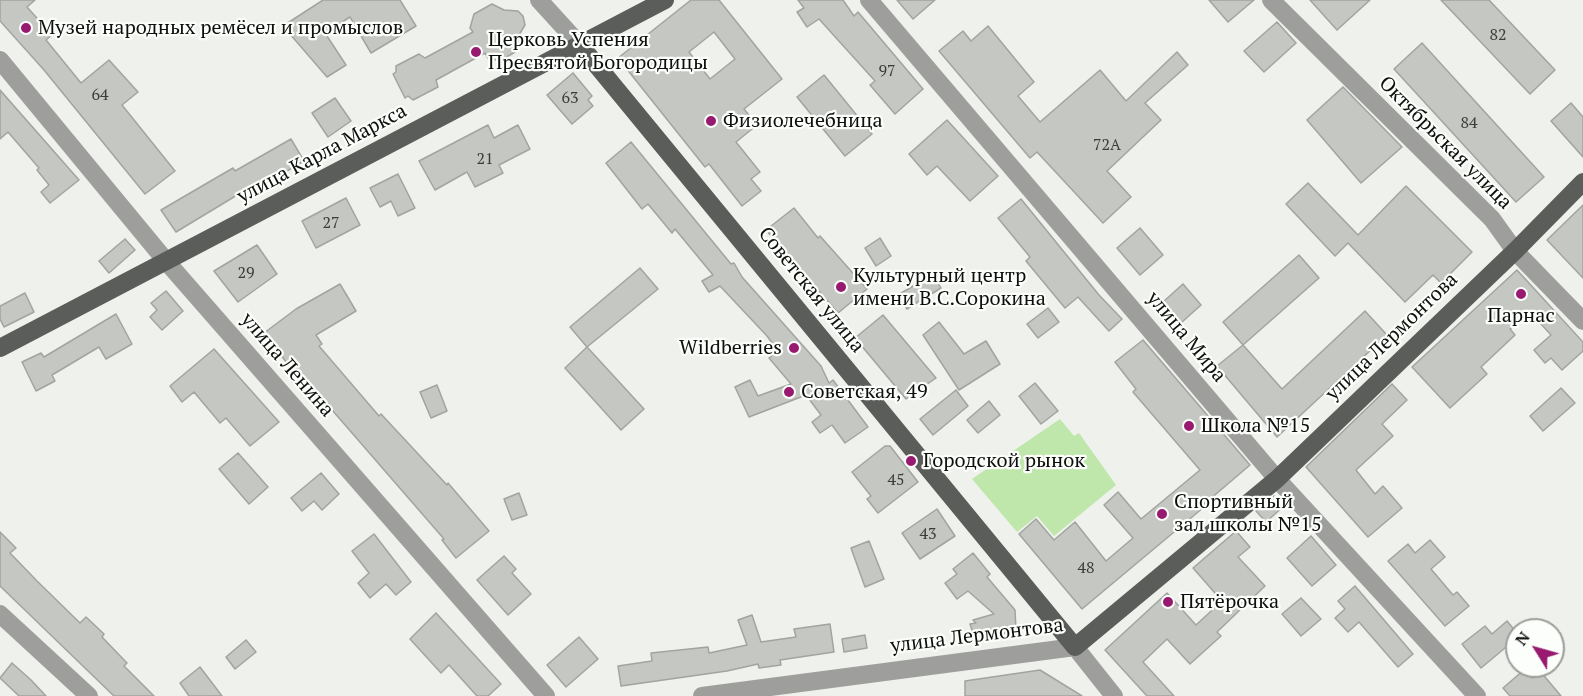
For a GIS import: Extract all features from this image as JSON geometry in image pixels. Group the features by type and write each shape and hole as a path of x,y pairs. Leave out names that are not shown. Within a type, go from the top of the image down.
{"main road":[{"name":"улица Карла Маркса","path":"0,348 665,0"},
{"name":"Советская улица","path":"580,45 1075,647"},
{"name":"улица Лермонтова","path":"1075,647 1277,479 1515,251 1583,182"}],"street":[{"name":"Советская улица","path":"539,0 580,45"},
{"name":"улица Мира","path":"869,0 1277,479 1477,696"},
{"name":"Октябрьская улица","path":"1271,0 1492,219 1515,251 1583,321"},
{"name":"улица Ленина","path":"0,60 166,261 546,696"},
{"path":"0,614 89,696"},
{"name":"Советская улица","path":"1075,647 1114,696"},
{"name":"улица Лермонтова","path":"702,696 1075,647"}],"green space":[{"path":"1060,419 1074,436 1079,433 1116,485 1054,536 1037,516 1017,532 972,479"}],"building":[{"path":"0,0 35,0 27,7 52,35 46,40 81,83 109,60 138,92 122,105 175,171 145,194 44,70 0,21"},
{"path":"323,0 400,0 416,26 371,53 350,17 325,33 346,65 327,77 283,26"},
{"path":"691,0 719,0 782,79 744,109 757,125 736,142 760,172 751,179 761,191 742,206 709,164 705,167 618,58","holes":["714,32 735,59 710,79 689,52"]},
{"path":"798,0 843,0 854,16 858,12 923,89 895,114 870,85 875,81 819,19 807,27 797,12 804,8"},
{"path":"897,0 935,0 913,19"},
{"path":"1209,0 1254,0 1228,22"},
{"path":"1310,0 1370,0 1337,30"},
{"path":"1441,0 1489,0 1555,70 1530,94"},
{"name":"Церковь Успения Пресвятой Богородицы","path":"492,4 504,10 518,11 523,16 525,25 519,35 519,44 515,52 500,61 488,58 485,53 436,80 438,87 413,100 408,96 405,98 393,74 396,72 396,66 419,54 425,58 473,32 470,28 474,14"},
{"path":"1277,22 1296,43 1264,72 1244,51"},
{"path":"988,26 1034,82 1018,96 1040,122 1100,70 1126,101 1177,52 1188,65 1145,103 1161,120 1107,171 1131,197 1103,223 1037,152 1030,158 939,51 963,31 971,41"},
{"path":"1422,43 1544,177 1516,202 1394,69"},
{"path":"573,73 592,96 588,100 593,106 572,124 547,95"},
{"path":"824,75 872,134 845,156 797,97"},
{"path":"1343,87 1402,147 1361,183 1307,120"},
{"path":"0,90 79,180 50,203 41,192 49,185 37,170 39,168 8,132 0,139"},
{"path":"335,98 351,121 328,137 312,113"},
{"path":"1571,103 1583,117 1583,157 1551,121"},
{"path":"947,120 998,176 970,201 937,166 927,175 909,154"},
{"path":"488,125 494,138 518,125 530,149 499,165 503,173 475,187 467,172 435,190 419,161"},
{"path":"291,139 304,161 265,184 262,180 176,232 161,210 233,168 235,171"},
{"path":"631,142 731,264 734,263 742,277 821,366 829,383 833,380 868,427 845,443 832,425 820,433 812,422 821,415 806,395 749,417 735,387 750,380 758,396 791,384 769,358 778,351 720,286 709,292 702,281 713,275 675,229 672,233 648,204 642,209 606,163"},
{"path":"398,174 415,208 398,216 391,201 380,207 370,188"},
{"path":"1308,183 1358,235 1406,186 1472,252 1441,283 1433,275 1405,302 1348,243 1335,256 1286,204"},
{"path":"346,198 360,225 316,248 302,221"},
{"path":"1021,199 1099,295 1122,319 1109,331 1078,297 1065,308 1026,261 1030,257 998,218"},
{"path":"1583,205 1583,278 1547,240"},
{"path":"794,208 818,238 820,236 867,289 838,313 766,230"},
{"path":"1140,228 1163,255 1140,275 1117,248"},
{"path":"880,238 891,256 876,266 865,248"},
{"path":"125,239 135,250 109,273 99,261"},
{"path":"257,245 277,274 238,302 214,271"},
{"path":"1299,255 1319,278 1243,345 1223,322"},
{"path":"640,268 658,289 587,347 570,327"},
{"path":"1517,270 1583,342 1583,351 1562,370 1551,358 1545,363 1534,350 1551,335 1530,312 1510,329 1515,335 1481,367 1487,374 1450,408 1412,367"},
{"path":"933,274 941,288 907,309 898,295"},
{"path":"340,284 356,311 316,335 322,344 319,346 379,416 381,414 447,485 448,483 489,531 456,558 442,540 444,539 293,365 290,367 264,333 296,309"},
{"path":"1183,284 1201,305 1181,323 1163,302"},
{"path":"166,291 183,311 162,330 150,317 157,310 151,303"},
{"path":"25,293 34,312 4,327 0,319 0,306"},
{"path":"1048,308 1059,322 1038,338 1027,324"},
{"path":"1365,311 1387,335 1277,437 1217,366 1243,345 1282,389"},
{"path":"116,314 132,344 106,359 99,347 52,375 55,381 36,391 22,362 41,353 44,357"},
{"path":"883,315 936,378 906,399 855,338"},
{"path":"939,322 964,354 986,341 1000,364 959,390 923,335"},
{"path":"1143,340 1250,465 1202,506 1204,507 1082,609 1019,534 1036,519 1054,540 1075,522 1106,561 1133,538 1104,505 1118,492 1141,519 1200,470 1133,392 1136,389 1115,362"},
{"path":"587,347 644,409 621,430 565,368"},
{"path":"214,349 279,422 250,446 226,418 220,423 194,392 182,402 170,386"},
{"path":"1035,383 1058,411 1041,424 1019,396"},
{"path":"1392,384 1407,400 1382,424 1393,436 1356,470 1375,494 1383,486 1402,508 1368,537 1306,467"},
{"path":"437,385 447,411 431,418 420,392"},
{"path":"1561,388 1575,403 1543,431 1530,416"},
{"path":"956,390 968,406 933,435 920,419"},
{"path":"989,401 1000,415 978,433 967,420"},
{"path":"885,446 890,446 918,482 878,513 867,499 871,496 852,472"},
{"path":"238,453 268,487 249,504 219,469"},
{"path":"321,473 339,494 322,510 314,501 302,511 291,498"},
{"path":"519,493 527,515 512,520 504,499"},
{"path":"1274,496 1284,506 1266,522 1256,511"},
{"path":"937,509 955,536 920,559 902,533"},
{"path":"1236,531 1250,547 1238,557 1265,586 1217,632 1221,636 1190,664 1167,639 1143,662 1174,696 1147,696 1105,650 1167,593 1196,625 1222,601 1193,568"},
{"path":"0,532 16,548 10,553 80,623 86,617 104,634 102,637 127,663 124,666 154,696 114,696 0,586"},
{"path":"374,534 411,582 396,595 386,584 370,598 358,583 369,573 352,551"},
{"path":"1311,536 1336,565 1312,586 1287,558"},
{"path":"1430,540 1445,557 1431,569 1453,595 1457,592 1469,606 1445,626 1388,561 1408,544 1415,553"},
{"path":"869,541 884,579 865,587 851,548"},
{"path":"973,553 990,574 987,577 1015,610 1016,630 976,642 970,624 976,623 973,620 994,614 968,591 957,599 945,583 957,574 953,569"},
{"path":"504,556 516,569 512,573 531,594 508,615 477,580"},
{"path":"1355,586 1413,654 1398,667 1359,622 1348,632 1335,618 1345,609 1338,601"},
{"path":"1301,598 1321,619 1301,636 1282,614"},
{"path":"436,613 501,684 488,696 477,696 449,665 441,673 410,639"},
{"path":"752,615 761,642 796,637 794,629 830,624 834,652 780,660 781,665 759,668 758,664 727,671 621,686 618,666 652,661 651,653 708,647 709,653 747,645 738,620"},
{"path":"1505,623 1505,648 1481,668 1462,644 1485,626 1492,634"},
{"path":"865,635 867,648 844,652 842,639"},
{"path":"579,637 598,659 566,687 547,665"},
{"path":"246,640 256,652 235,669 226,657"},
{"path":"12,663 46,696 19,696 0,678"},
{"path":"200,667 222,696 189,696 180,683"},
{"path":"1040,670 1082,696 965,696 965,681"},
{"path":"1515,678 1546,678 1561,696 1510,696 1503,688"}],"place":[{"name":"Музей народных ремёсел и промыслов","path":"26,28"},
{"name":"Церковь Успения Пресвятой Богородицы","path":"476,52"},
{"name":"Физиолечебница","path":"711,121"},
{"name":"Культурный центр имени В.С.Сорокина","path":"841,287"},
{"name":"Парнас","path":"1521,294"},
{"name":"Wildberries","path":"794,348"},
{"name":"Советская, 49","path":"789,392"},
{"name":"Школа №15","path":"1189,426"},
{"name":"Городской рынок","path":"911,461"},
{"name":"Спортивный зал школы №15","path":"1162,514"},
{"name":"Пятёрочка","path":"1168,602"}]}
